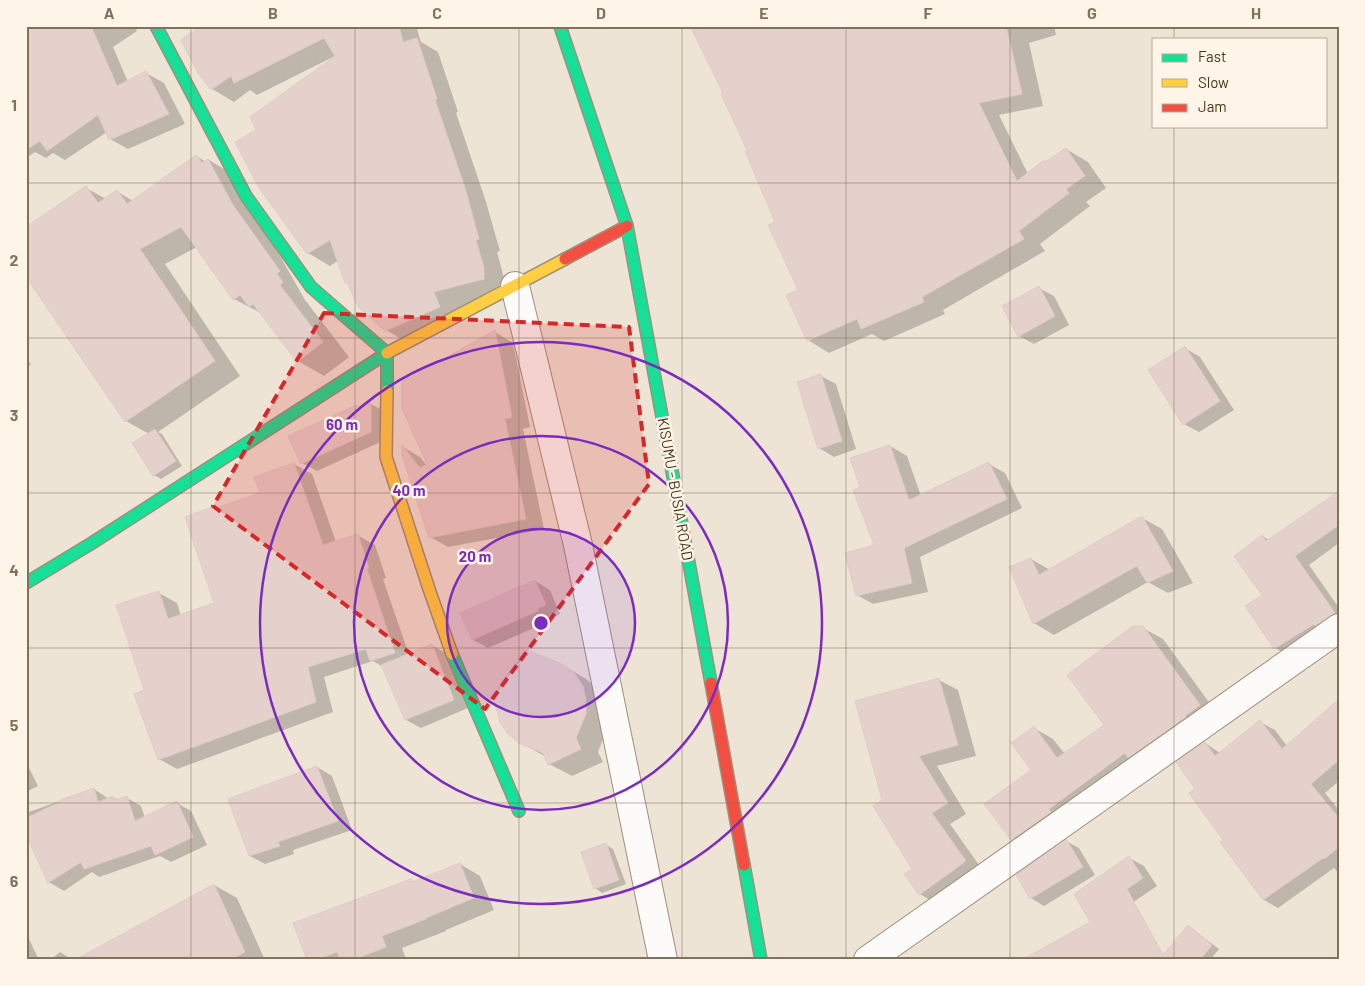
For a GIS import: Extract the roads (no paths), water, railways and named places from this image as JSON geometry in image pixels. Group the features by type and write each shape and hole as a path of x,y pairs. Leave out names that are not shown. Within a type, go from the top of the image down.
{"main road":[{"path":"156,26 246,196 311,287 387,353 386,457 429,589 457,667 519,810"},
{"name":"KISUMU - BUSIA ROAD","path":"560,26 627,226 761,960"},
{"path":"26,583 92,543 387,353 627,226"}],"street":[{"path":"516,286 578,546 664,960"},
{"path":"868,960 1339,628"}]}
